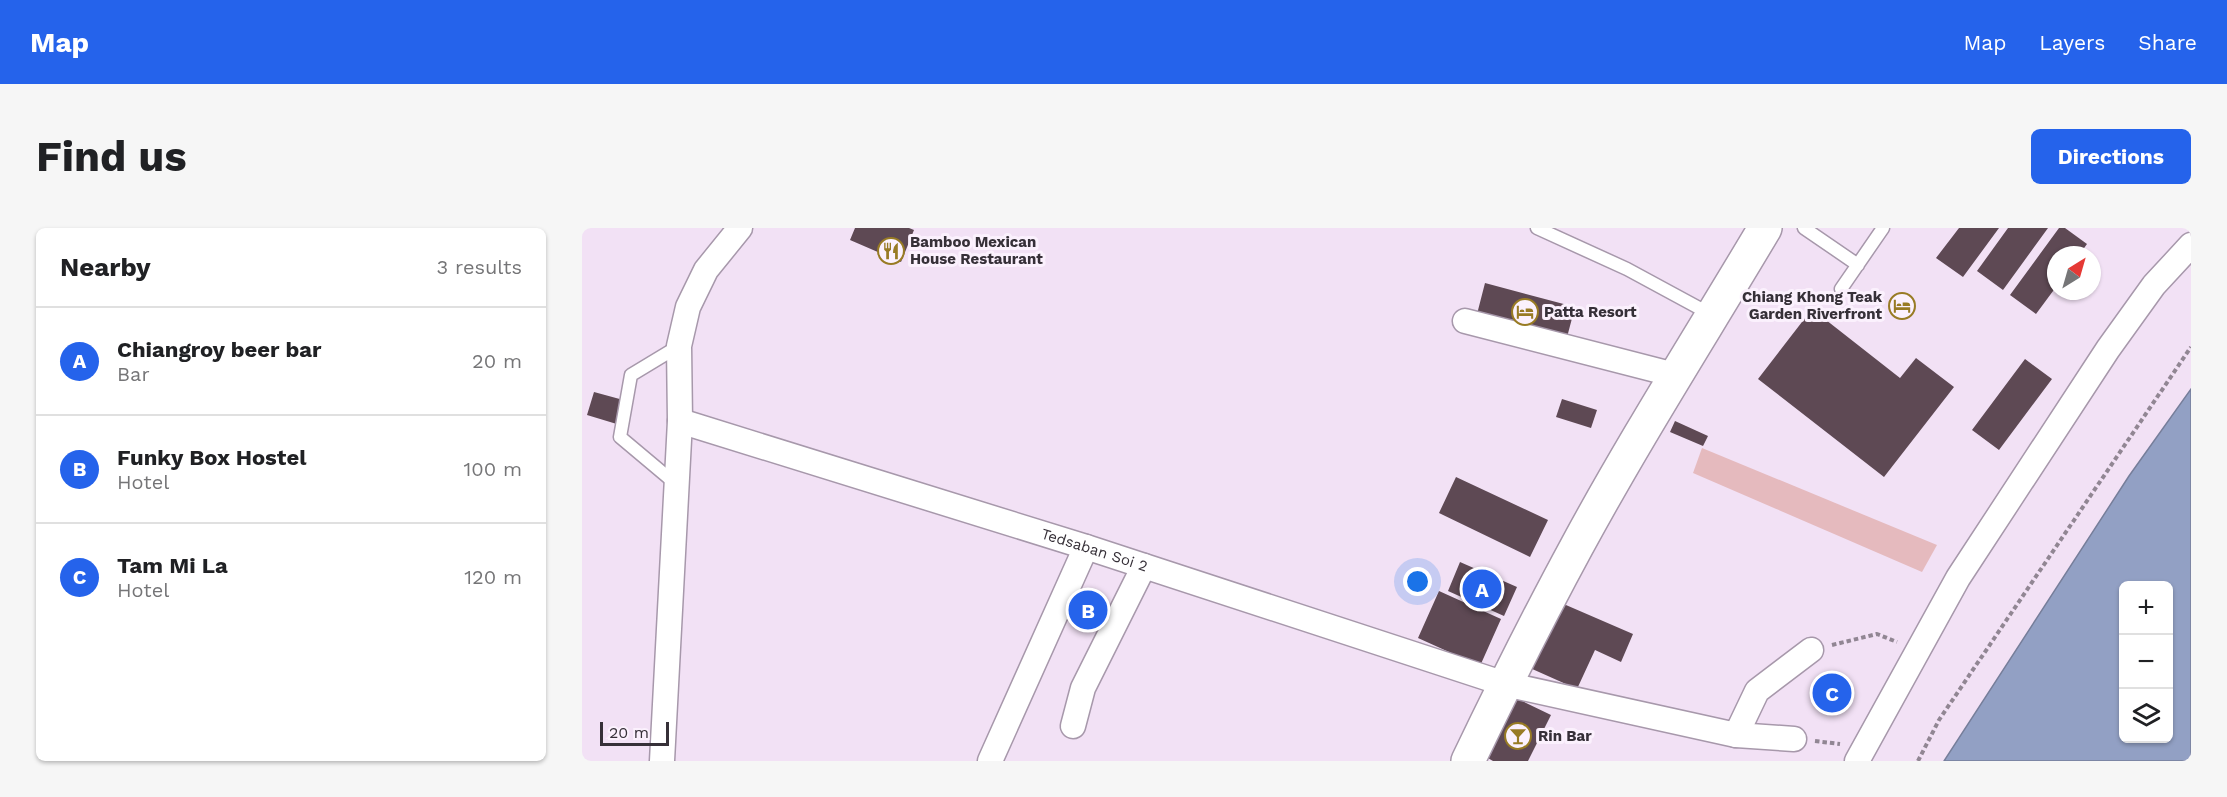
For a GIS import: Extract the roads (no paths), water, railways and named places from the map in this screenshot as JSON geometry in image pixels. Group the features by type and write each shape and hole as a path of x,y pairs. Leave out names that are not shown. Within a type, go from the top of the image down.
{"main road":[{"path":"1468,761 1577,545 1675,375 1765,228"}],"street":[{"path":"662,761 680,421 679,346 688,307 706,270 740,228"},
{"path":"1857,761 1958,578 2108,350 2154,285 2191,245"},
{"path":"1465,321 1675,375"},
{"name":"Tedsaban Soi 2","path":"680,421 1086,547 1505,684 1736,735 1794,739"},
{"path":"990,761 1086,547"},
{"path":"1073,726 1083,688 1144,566"},
{"path":"1736,735 1757,692 1811,650"}],"lane":[{"path":"1537,228 1627,269 1713,316"},
{"path":"1804,228 1858,265"},
{"path":"1841,289 1883,228"},
{"path":"677,485 620,437 631,375 679,346"}],"water":[{"path":"2191,389 2191,761 1944,761 2129,476"}],"place":[{"name":"Bamboo Mexican House Restaurant","path":"891,251"},
{"name":"Chiang Khong Teak Garden Riverfront","path":"1902,306"},
{"name":"Patta Resort","path":"1525,312"},
{"name":"Chiangroy beer bar","path":"1482,589"},
{"name":"Funky Box Hostel","path":"1088,610"},
{"name":"Tam Mi La","path":"1832,693"},
{"name":"Rin Bar","path":"1518,736"}]}
